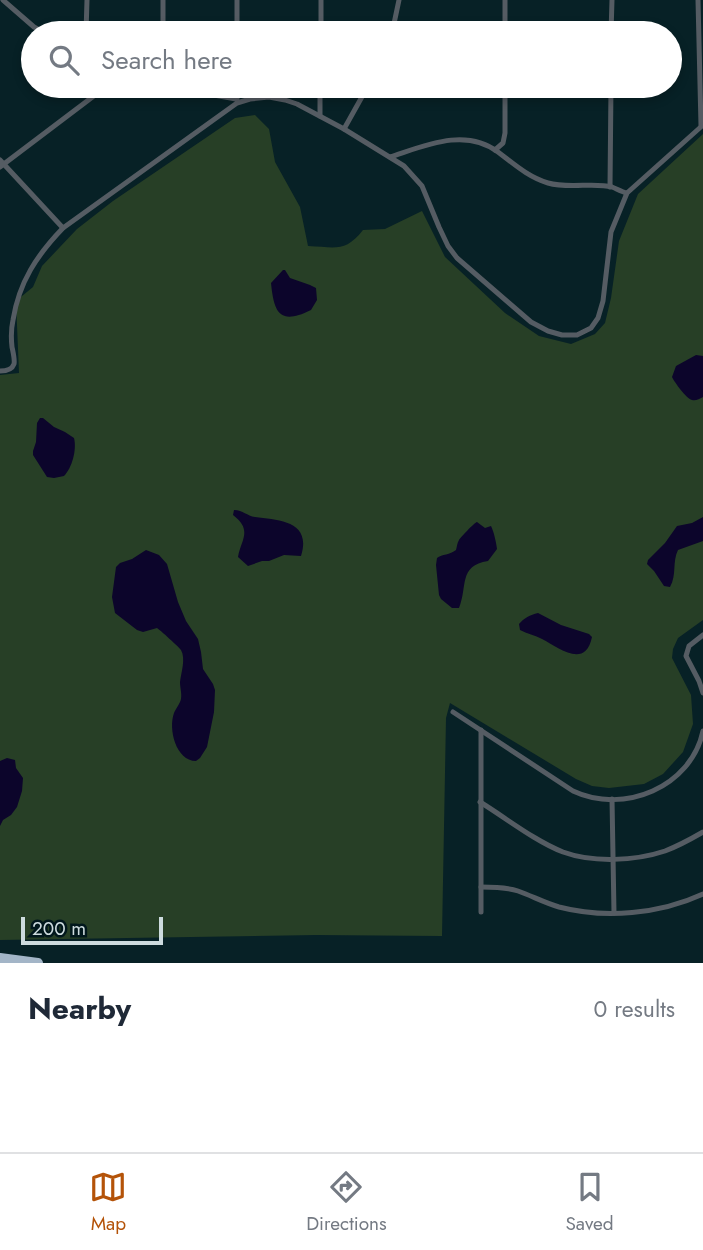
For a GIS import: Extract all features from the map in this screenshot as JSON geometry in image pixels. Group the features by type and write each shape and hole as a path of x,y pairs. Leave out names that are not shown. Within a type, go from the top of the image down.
{"highway":[{"path":"0,958 38,963"}],"street":[{"path":"86,21 87,0"},
{"path":"163,0 163,21"},
{"path":"237,0 237,21"},
{"path":"321,0 321,21"},
{"path":"395,21 399,0"},
{"path":"505,0 505,21"},
{"path":"611,21 612,0"},
{"path":"273,98 297,104 344,129 412,174 422,186 439,226 457,258 531,322 562,335 577,335 592,328 598,318 603,301 611,232 627,194 702,126 701,27 698,0"},
{"path":"7,1 28,21"},
{"path":"63,229 1,164 91,98"},
{"path":"222,98 237,101 260,98"},
{"path":"320,98 320,116"},
{"path":"344,129 361,98"},
{"path":"495,150 503,143 505,133 505,98"},
{"path":"610,187 611,98"},
{"path":"0,371 6,371 14,363 11,330 20,289 44,247 63,229 237,101"},
{"path":"390,157 460,138 485,144 530,177 570,186 610,187 627,194"},
{"path":"703,635 686,651 688,660 701,681 703,693"},
{"path":"453,712 573,791 594,798 636,797 659,789 678,776 691,760 701,745 703,731"},
{"path":"481,730 481,912"},
{"path":"612,799 614,913"},
{"path":"480,802 545,843 580,856 633,858 664,851 703,832"},
{"path":"481,887 517,890 559,907 614,913 666,907 703,894"}],"green space":[{"path":"255,115 269,129 275,162 300,207 308,246 339,247 351,242 363,230 385,229 422,211 445,257 505,313 539,336 571,344 595,334 605,323 619,241 638,194 703,134 703,620 678,638 672,658 691,695 693,724 683,752 663,774 644,784 609,788 592,786 576,779 450,703 446,718 442,936 316,935 0,940 0,375 19,373 16,301 33,287 42,266 77,229 113,201 235,118"}],"shaded area":[{"path":"283,270 290,278 316,288 317,300 311,310 292,317 285,316 277,309 271,283"},
{"path":"696,355 703,356 703,397 693,400 672,377 676,366"},
{"path":"40,418 74,438 73,458 64,476 47,477 33,455"},
{"path":"234,510 291,524 302,536 301,556 284,555 248,566 238,557 244,530 233,515"},
{"path":"703,517 703,541 678,550 672,582 670,587 664,586 647,564 648,560 677,526"},
{"path":"477,522 485,528 491,526 497,549 488,561 472,567 468,572 459,608 452,608 439,595 437,558 456,550 460,539"},
{"path":"146,550 159,555 167,564 178,602 198,639 203,669 215,690 207,747 196,761 183,756 173,735 172,720 181,697 181,650 157,628 143,632 137,630 115,613 112,597 116,567"},
{"path":"538,613 561,625 589,634 592,637 588,647 577,654 570,653 520,630 521,622"},
{"path":"7,758 15,760 16,768 23,778 22,791 17,807 0,826 0,761"}]}
